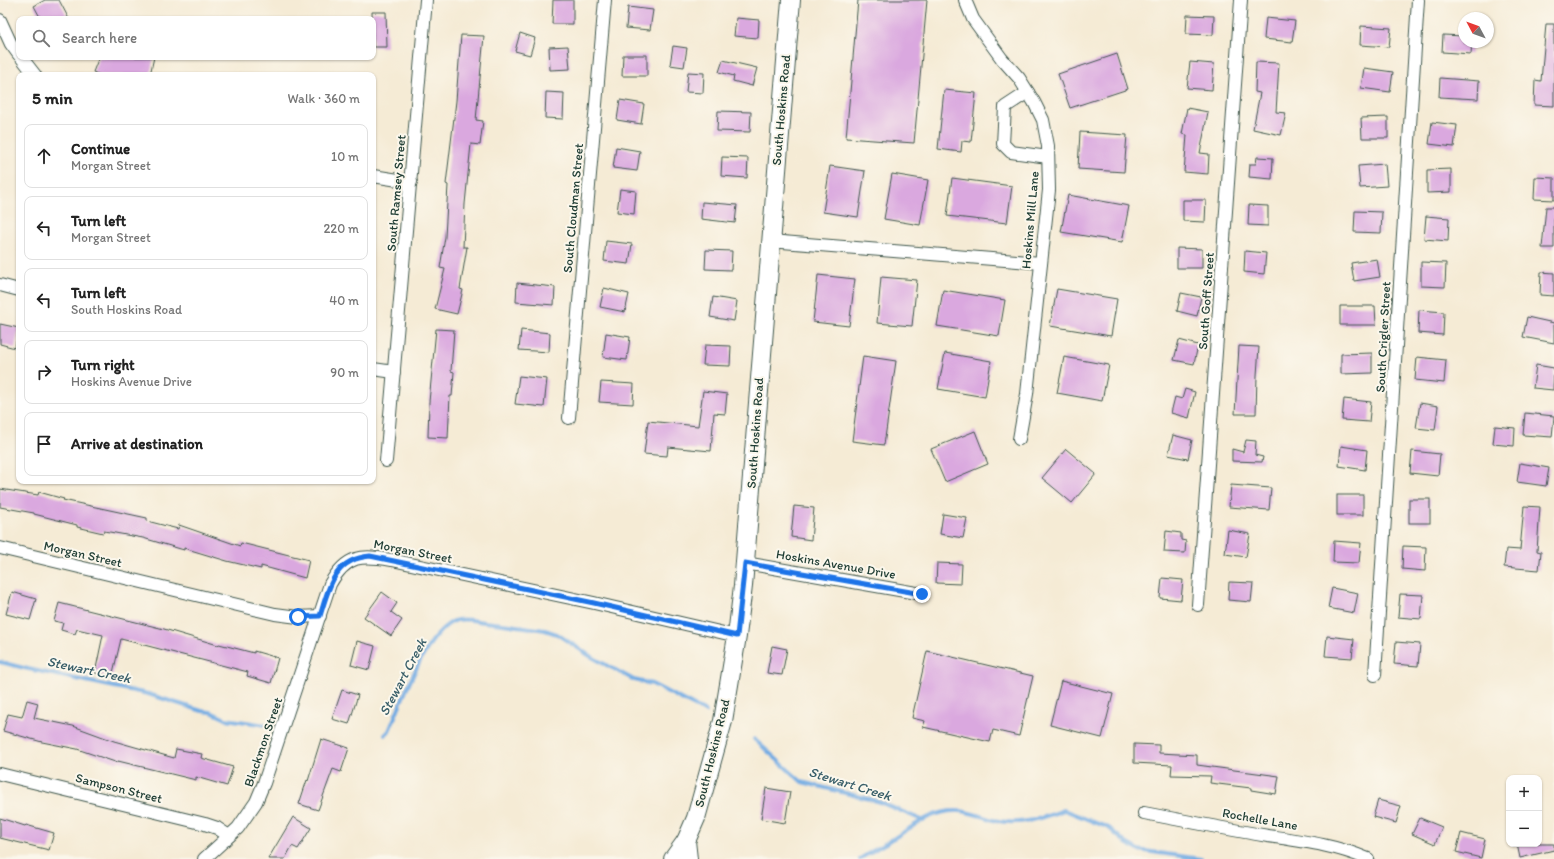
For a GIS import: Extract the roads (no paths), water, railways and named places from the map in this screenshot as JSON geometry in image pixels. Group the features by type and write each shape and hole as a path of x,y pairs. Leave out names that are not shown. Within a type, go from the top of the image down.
{"street":[{"name":"South Ramsey Street","path":"386,461 426,0"},
{"name":"South Cloudman Street","path":"569,418 605,0"},
{"name":"South Hoskins Road","path":"673,859 687,850 723,721 737,636 745,563 770,241 791,0"},
{"name":"Hoskins Mill Lane","path":"965,0 973,19 1002,59 1019,78 1028,92 1043,120 1048,146 1049,190 1027,394 1019,439"},
{"name":"South Goff Street","path":"1198,604 1241,0"},
{"name":"South Crigler Street","path":"1375,675 1418,0"},
{"path":"0,20 11,44 16,51"},
{"path":"23,60 33,72"},
{"path":"1028,92 1005,107 1003,144 1011,152 1048,157"},
{"path":"376,176 411,182"},
{"path":"770,241 1041,263"},
{"path":"0,285 16,289"},
{"path":"376,369 394,372"},
{"name":"Morgan Street","path":"0,548 275,614 298,617 320,616 330,584 336,573 351,560 370,556 586,601 737,636"},
{"name":"Hoskins Avenue Drive","path":"745,563 922,594"},
{"name":"Blackmon Street","path":"204,859 238,828 256,802 264,784 320,616"},
{"name":"Sampson Street","path":"0,774 205,824 217,828 229,836"},
{"name":"Rochelle Lane","path":"1144,813 1268,836 1306,841 1344,850 1368,859"}],"waterway":[{"name":"Stewart Creek","path":"385,735 389,731 416,668 425,652 435,637 446,626 460,619 545,630 557,634 590,656 634,680 652,684 706,712"},
{"name":"Stewart Creek","path":"0,662 148,694 202,711 211,712 226,719 266,725"},
{"name":"Stewart Creek","path":"754,739 802,782 877,801 922,820"},
{"name":"Stewart Creek","path":"860,859 923,820 939,813 948,811 962,811 1003,822 1021,822 1038,819 1064,810 1109,828 1126,843 1138,850 1201,859"}]}
